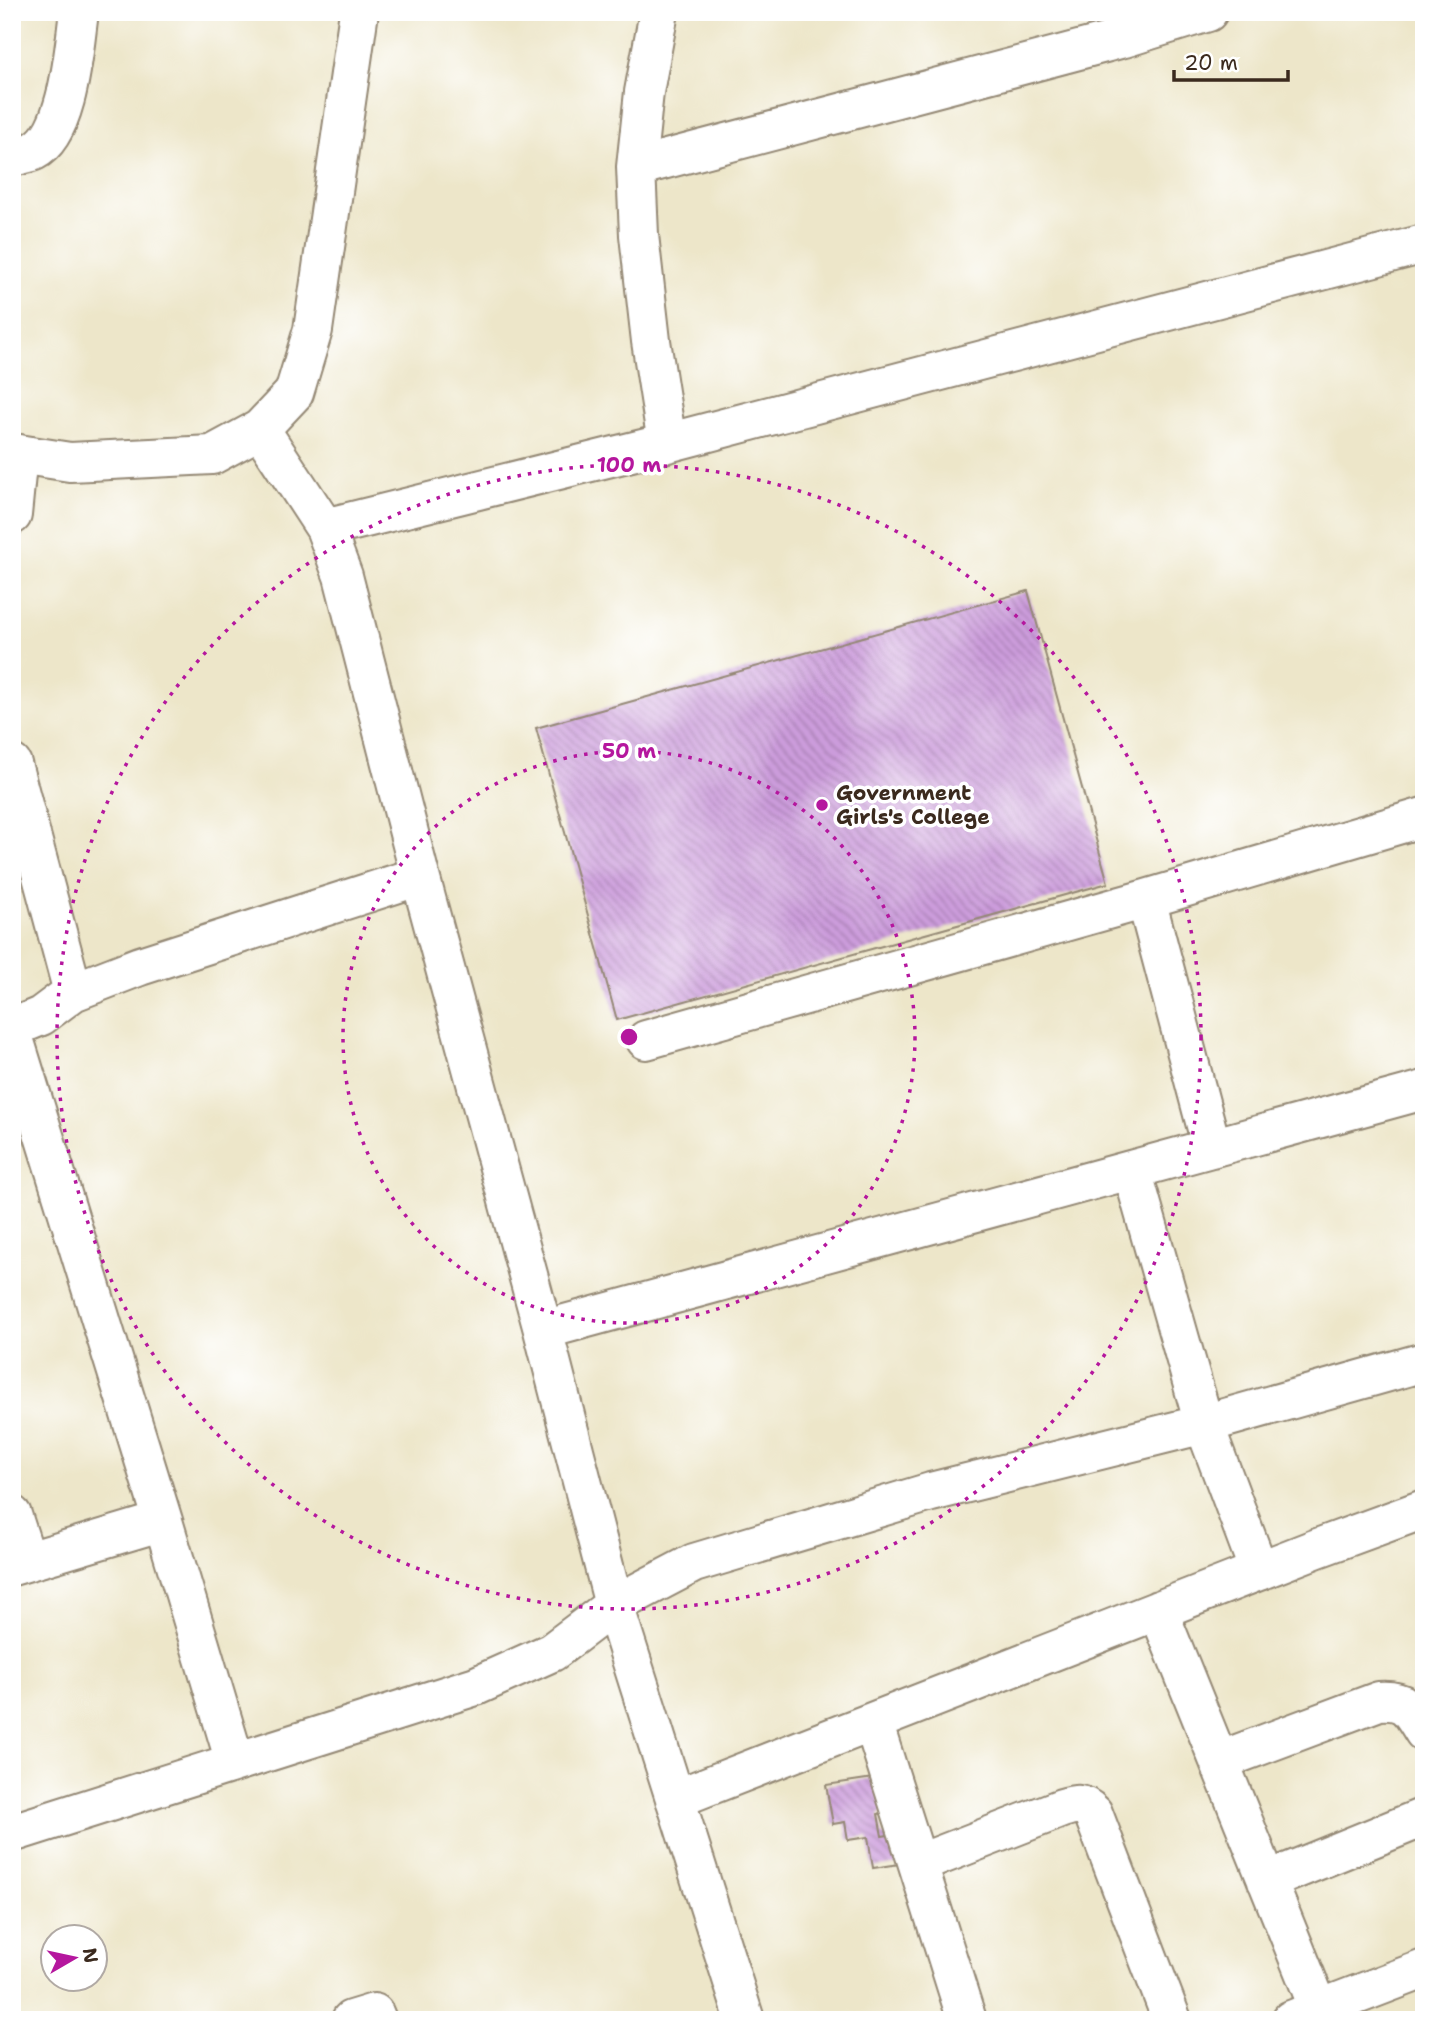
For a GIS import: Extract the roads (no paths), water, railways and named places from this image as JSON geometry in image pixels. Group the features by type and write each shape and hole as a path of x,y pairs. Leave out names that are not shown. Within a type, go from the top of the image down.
{"street":[{"path":"12,157 35,150 52,132 66,101 79,12"},
{"path":"12,515 15,454 70,462 212,454 260,429 294,393 313,330 359,12"},
{"path":"659,12 644,92 636,167 639,235 649,328 667,443"},
{"path":"636,167 1121,25 1208,12"},
{"path":"325,528 667,443 1424,244"},
{"path":"260,429 325,528 343,576 614,1605 745,2020"},
{"path":"12,764 74,992"},
{"path":"646,1040 1146,899 1424,817"},
{"path":"235,1762 12,1030 41,1016 74,992 140,966 420,876"},
{"path":"1146,899 1212,1148"},
{"path":"543,1330 1424,1090"},
{"path":"1132,1170 1204,1424 1259,1571"},
{"path":"12,1833 476,1686 552,1652 614,1605 694,1563 931,1492 1204,1424 1424,1362"},
{"path":"675,1799 1424,1509"},
{"path":"12,1515 20,1563 163,1521"},
{"path":"1158,1610 1267,1881 1305,2014 1424,1969"},
{"path":"1219,1761 1379,1701 1394,1700 1409,1707 1424,1732"},
{"path":"873,1721 967,2020"},
{"path":"918,1864 1062,1808 1077,1804 1087,1806 1093,1813 1172,2020"},
{"path":"1267,1881 1424,1817"},
{"path":"351,2020 374,2012 377,2020"}],"place":[{"name":"Government Girls's College","path":"822,805"}]}
